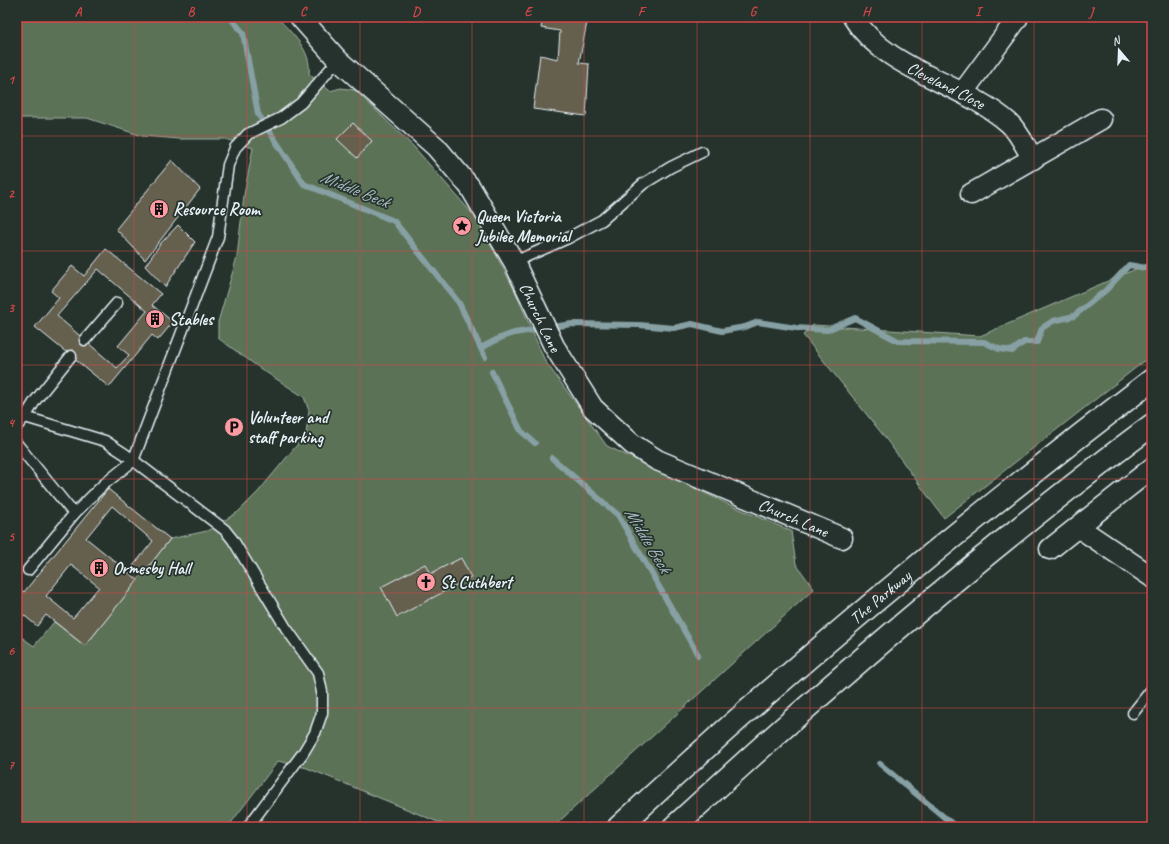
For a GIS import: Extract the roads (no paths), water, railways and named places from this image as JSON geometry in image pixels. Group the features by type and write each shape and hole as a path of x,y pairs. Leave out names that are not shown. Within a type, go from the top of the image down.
{"highway":[{"name":"The Parkway","path":"620,827 710,743 915,566 1152,380"},
{"name":"The Parkway","path":"674,827 748,759 901,624 1152,425"}],"street":[{"name":"Church Lane","path":"300,17 338,60 436,147 470,187 514,262 549,336 593,408 632,444 657,460 691,476 842,538"},
{"name":"Cleveland Close","path":"852,17 861,30 904,65 963,92 1010,124 1033,159"},
{"path":"963,92 1017,19 1015,17"},
{"path":"971,194 1102,119"},
{"path":"1050,549 1152,468"},
{"path":"1078,527 1152,576"}],"lane":[{"path":"28,570 74,514 103,485 133,461 218,236 228,165 235,148 248,134 281,118 301,103 338,60"},
{"path":"514,262 568,238 602,220 643,184 671,167 702,152"},
{"path":"85,340 117,303"},
{"path":"17,426 71,356"},
{"path":"25,417 105,441 225,530 233,540 286,628 318,673 322,692 322,713 315,733 303,753 248,827"},
{"path":"17,444 74,514"},
{"path":"1133,713 1152,689"}],"waterway":[{"name":"Middle Beck","path":"230,17 243,33 258,114 304,184 394,221 459,303 485,357"},
{"path":"481,348 500,338 514,333 572,324 639,325 674,328 692,324 722,331 745,327 758,322 796,328 827,330 855,318 898,341 984,342 999,349 1012,351 1024,342 1037,342 1042,328 1053,321 1074,316 1106,290 1129,265 1152,269"},
{"name":"Middle Beck","path":"492,372 521,431 535,443"},
{"name":"Middle Beck","path":"552,458 618,515 698,655"},
{"name":"Middle Beck","path":"880,764 956,827"}],"place":[{"name":"Resource Room","path":"159,209"},
{"name":"Queen Victoria Jubilee Memorial","path":"462,226"},
{"name":"Stables","path":"155,319"},
{"name":"Volunteer and staff parking","path":"234,427"},
{"name":"Ormesby Hall","path":"99,568"},
{"name":"St Cuthbert","path":"426,582"}]}
